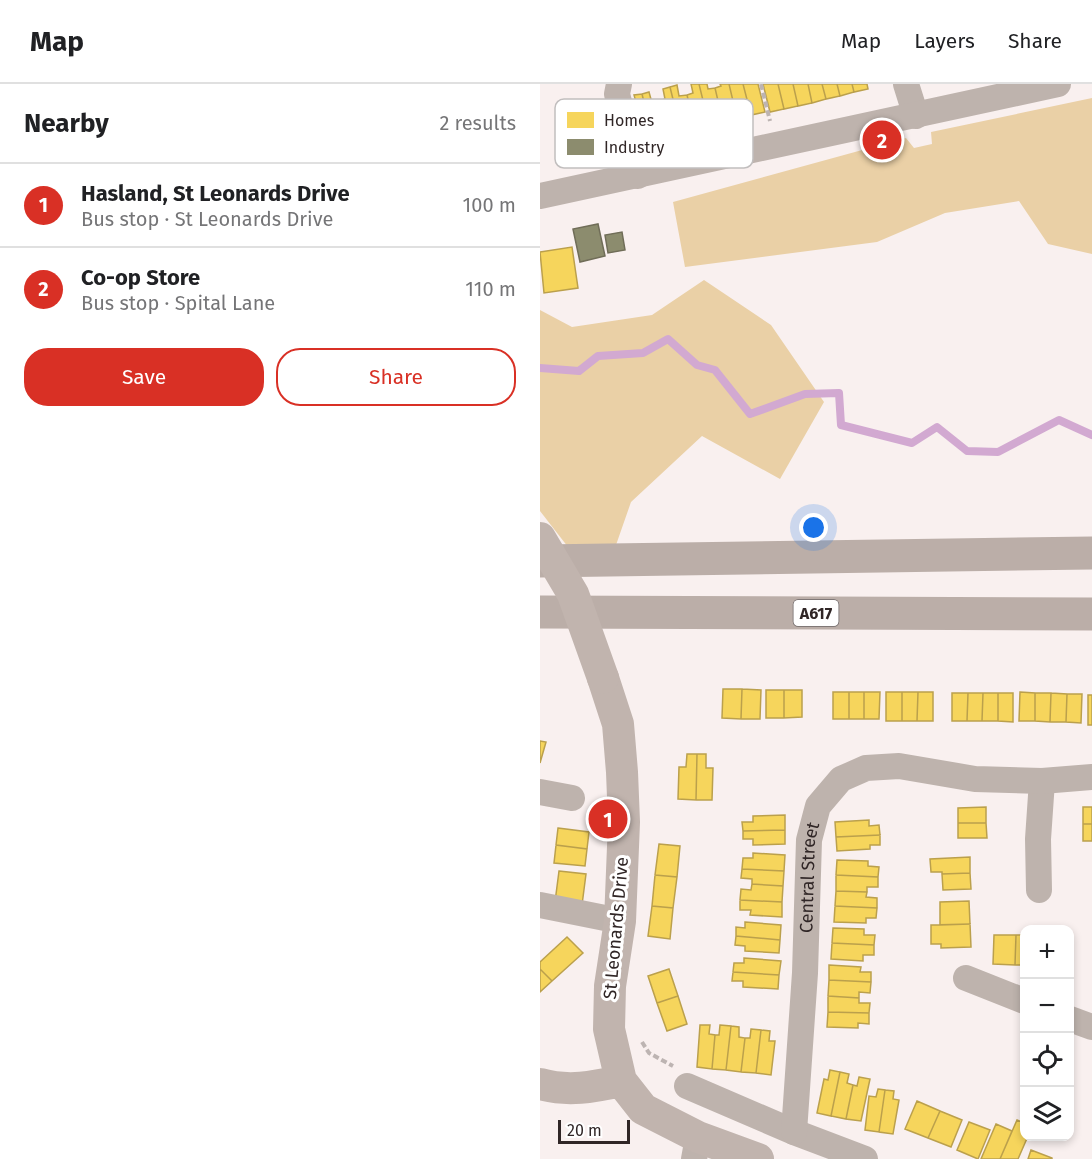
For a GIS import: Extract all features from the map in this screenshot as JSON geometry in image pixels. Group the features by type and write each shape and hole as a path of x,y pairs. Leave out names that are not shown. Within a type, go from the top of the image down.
{"highway":[{"path":"540,561 1092,553"},
{"name":"A617","path":"540,612 1092,614"}],"main road":[{"name":"St Leonards Drive","path":"540,538 573,594 618,724 624,822 620,921 610,986 609,1029 621,1081"},
{"path":"540,1084 555,1089 586,1089 621,1081 643,1109 696,1148 756,1158"}],"street":[{"path":"618,99 619,84"},
{"path":"906,84 916,116"},
{"path":"753,151 1058,84"},
{"path":"636,168 638,176"},
{"path":"540,196 675,168"},
{"name":"Central Street","path":"794,1132 805,974 809,840 818,806 841,779 866,768 899,766 975,779 1042,781 1092,777"},
{"path":"1039,890 1038,839 1042,781"},
{"path":"540,792 572,798"},
{"path":"540,905 620,921"},
{"path":"966,978 1020,999"},
{"path":"1074,1021 1092,1028"},
{"path":"687,1086 794,1132 865,1159"},
{"path":"756,1158 766,1120"}],"path":[{"path":"762,84 775,146"},
{"path":"638,1037 649,1053 677,1069 687,1086"}],"shaded area":[{"path":"1092,98 1092,254 1048,244 1019,201 945,213 877,242 685,267 673,202 906,138 914,148 932,144 931,132"},
{"path":"704,280 771,325 824,402 780,479 702,436 631,502 616,545 568,547 540,511 540,310 572,327 652,315"}],"building: Homes":[{"path":"691,84 699,84 703,99 688,99 687,95 693,93"},
{"path":"699,84 707,84 708,89 715,88 718,99 703,99"},
{"path":"720,84 729,84 733,99 718,99 715,88 721,86"},
{"path":"729,84 743,84 747,99 733,99"},
{"path":"743,84 758,84 765,112 753,115 753,99 747,99"},
{"path":"763,84 778,84 784,109 770,112"},
{"path":"778,84 793,84 798,106 784,109"},
{"path":"793,84 808,84 812,103 798,106"},
{"path":"808,84 822,84 826,99 812,103"},
{"path":"822,84 837,84 840,96 826,99"},
{"path":"837,84 852,84 854,92 840,96"},
{"path":"852,84 867,84 868,89 854,92"},
{"path":"677,85 679,96 687,95 688,99 673,99 670,87"},
{"path":"670,87 673,99 665,99 663,89"},
{"path":"649,92 651,99 643,99 642,94"},
{"path":"642,94 643,99 635,99 634,95"},
{"path":"572,247 578,288 544,293 540,252"},
{"path":"723,689 742,689 741,719 722,718"},
{"path":"742,689 761,690 760,719 741,719"},
{"path":"766,690 784,690 784,718 766,718"},
{"path":"784,690 802,690 802,717 784,718"},
{"path":"833,692 849,692 849,719 833,719"},
{"path":"849,692 864,692 864,719 849,719"},
{"path":"864,692 880,692 879,719 864,719"},
{"path":"886,692 902,692 902,721 886,721"},
{"path":"902,692 918,692 917,721 902,721"},
{"path":"918,692 933,692 933,721 917,721"},
{"path":"1020,692 1035,693 1035,721 1019,721"},
{"path":"952,693 968,693 967,721 952,721"},
{"path":"968,693 983,693 982,721 967,721"},
{"path":"983,693 998,693 998,721 982,721"},
{"path":"998,693 1013,693 1013,722 998,721"},
{"path":"1035,693 1051,693 1050,722 1035,721"},
{"path":"1051,693 1067,694 1066,722 1050,722"},
{"path":"1067,694 1082,694 1081,723 1066,722"},
{"path":"1088,695 1092,695 1092,725 1088,725"},
{"path":"540,741 546,742 540,763"},
{"path":"687,754 697,754 696,800 678,799 679,767 686,767"},
{"path":"697,754 706,754 706,768 713,768 712,800 696,800"},
{"path":"986,807 986,823 958,823 958,808"},
{"path":"1083,807 1092,807 1092,824 1083,824"},
{"path":"785,815 785,830 743,831 742,822 753,822 753,816"},
{"path":"869,820 869,826 879,825 880,835 836,837 835,822"},
{"path":"958,823 986,823 987,838 958,838"},
{"path":"1083,824 1092,824 1092,841 1083,841"},
{"path":"558,828 589,832 587,849 556,845"},
{"path":"785,830 785,844 753,845 753,839 743,839 743,831"},
{"path":"880,835 880,845 870,845 870,849 837,851 836,837"},
{"path":"659,844 680,846 677,877 655,875"},
{"path":"556,845 587,849 585,866 554,863"},
{"path":"753,853 785,855 784,871 742,869 743,858 753,858"},
{"path":"970,857 970,873 931,872 930,859"},
{"path":"837,860 868,861 868,866 879,867 878,877 836,875"},
{"path":"742,869 784,871 783,886 752,884 752,879 741,878"},
{"path":"559,871 586,874 582,905 555,902"},
{"path":"970,873 971,889 943,890 942,874"},
{"path":"655,875 677,877 673,908 652,906"},
{"path":"836,875 878,877 878,887 867,887 867,892 836,891"},
{"path":"752,884 783,886 782,902 740,900 741,889 751,890"},
{"path":"836,891 867,892 866,897 877,898 877,908 835,906"},
{"path":"740,900 782,902 782,917 750,915 751,910 740,910"},
{"path":"969,901 970,924 940,925 940,902"},
{"path":"652,906 673,908 670,939 648,936"},
{"path":"835,906 877,908 876,918 866,918 866,923 834,922"},
{"path":"745,922 781,925 780,940 736,936 736,927 745,928"},
{"path":"970,924 971,947 941,948 941,944 931,944 931,925"},
{"path":"833,928 864,929 864,935 875,935 874,945 832,943"},
{"path":"994,935 1016,935 1015,965 993,964"},
{"path":"1016,935 1020,935 1020,965 1015,965"},
{"path":"736,936 780,940 779,953 745,951 745,946 735,945"},
{"path":"567,937 583,953 552,981 540,969 540,962"},
{"path":"832,943 874,945 874,955 863,955 863,961 831,959"},
{"path":"744,958 781,961 779,975 733,972 734,963 744,963"},
{"path":"829,965 861,967 860,972 871,972 871,982 829,980"},
{"path":"540,969 552,981 540,992"},
{"path":"669,969 678,996 657,1003 648,976"},
{"path":"733,972 779,975 778,989 743,987 743,981 732,981"},
{"path":"829,980 871,982 870,993 859,992 859,998 828,996"},
{"path":"678,996 687,1024 667,1031 657,1003"},
{"path":"828,996 859,998 859,1003 870,1003 869,1013 828,1012"},
{"path":"828,1012 869,1013 869,1024 858,1023 858,1028 827,1027"},
{"path":"700,1025 710,1025 709,1034 715,1035 712,1069 697,1067"},
{"path":"720,1025 731,1026 726,1070 712,1069 715,1035 719,1035"},
{"path":"731,1026 739,1027 739,1037 745,1038 741,1072 726,1070"},
{"path":"751,1029 761,1030 756,1073 741,1072 745,1038 750,1038"},
{"path":"761,1030 770,1031 769,1041 775,1041 771,1075 756,1073"},
{"path":"830,1070 840,1072 831,1116 817,1113 824,1079 828,1080"},
{"path":"840,1072 849,1074 847,1083 853,1085 846,1119 831,1116"},
{"path":"859,1077 870,1079 861,1121 846,1119 853,1085 857,1086"},
{"path":"878,1089 885,1090 879,1132 865,1130 869,1096 876,1097"},
{"path":"885,1090 894,1091 893,1099 899,1100 893,1134 879,1132"},
{"path":"917,1101 940,1111 928,1138 905,1129"},
{"path":"940,1111 962,1120 951,1147 928,1138"},
{"path":"1017,1120 1020,1121 1020,1141 1026,1141 1018,1159 1000,1159"},
{"path":"969,1122 990,1130 978,1159 957,1150"},
{"path":"996,1124 1012,1131 1000,1159 981,1159"},
{"path":"1031,1150 1052,1158 1052,1159 1028,1159"}],"building: Industry":[{"path":"598,224 605,256 580,262 573,229"},
{"path":"622,232 625,250 608,253 605,235"}],"waterway":[{"path":"540,368 579,371 598,356 643,353 668,339 697,365 715,370 750,414 805,394 839,393 841,425 912,443 937,427 967,451 998,452 1059,420 1092,435"}],"place":[{"name":"Co-op Store","path":"882,140"},
{"name":"Hasland, St Leonards Drive","path":"608,819"}]}
